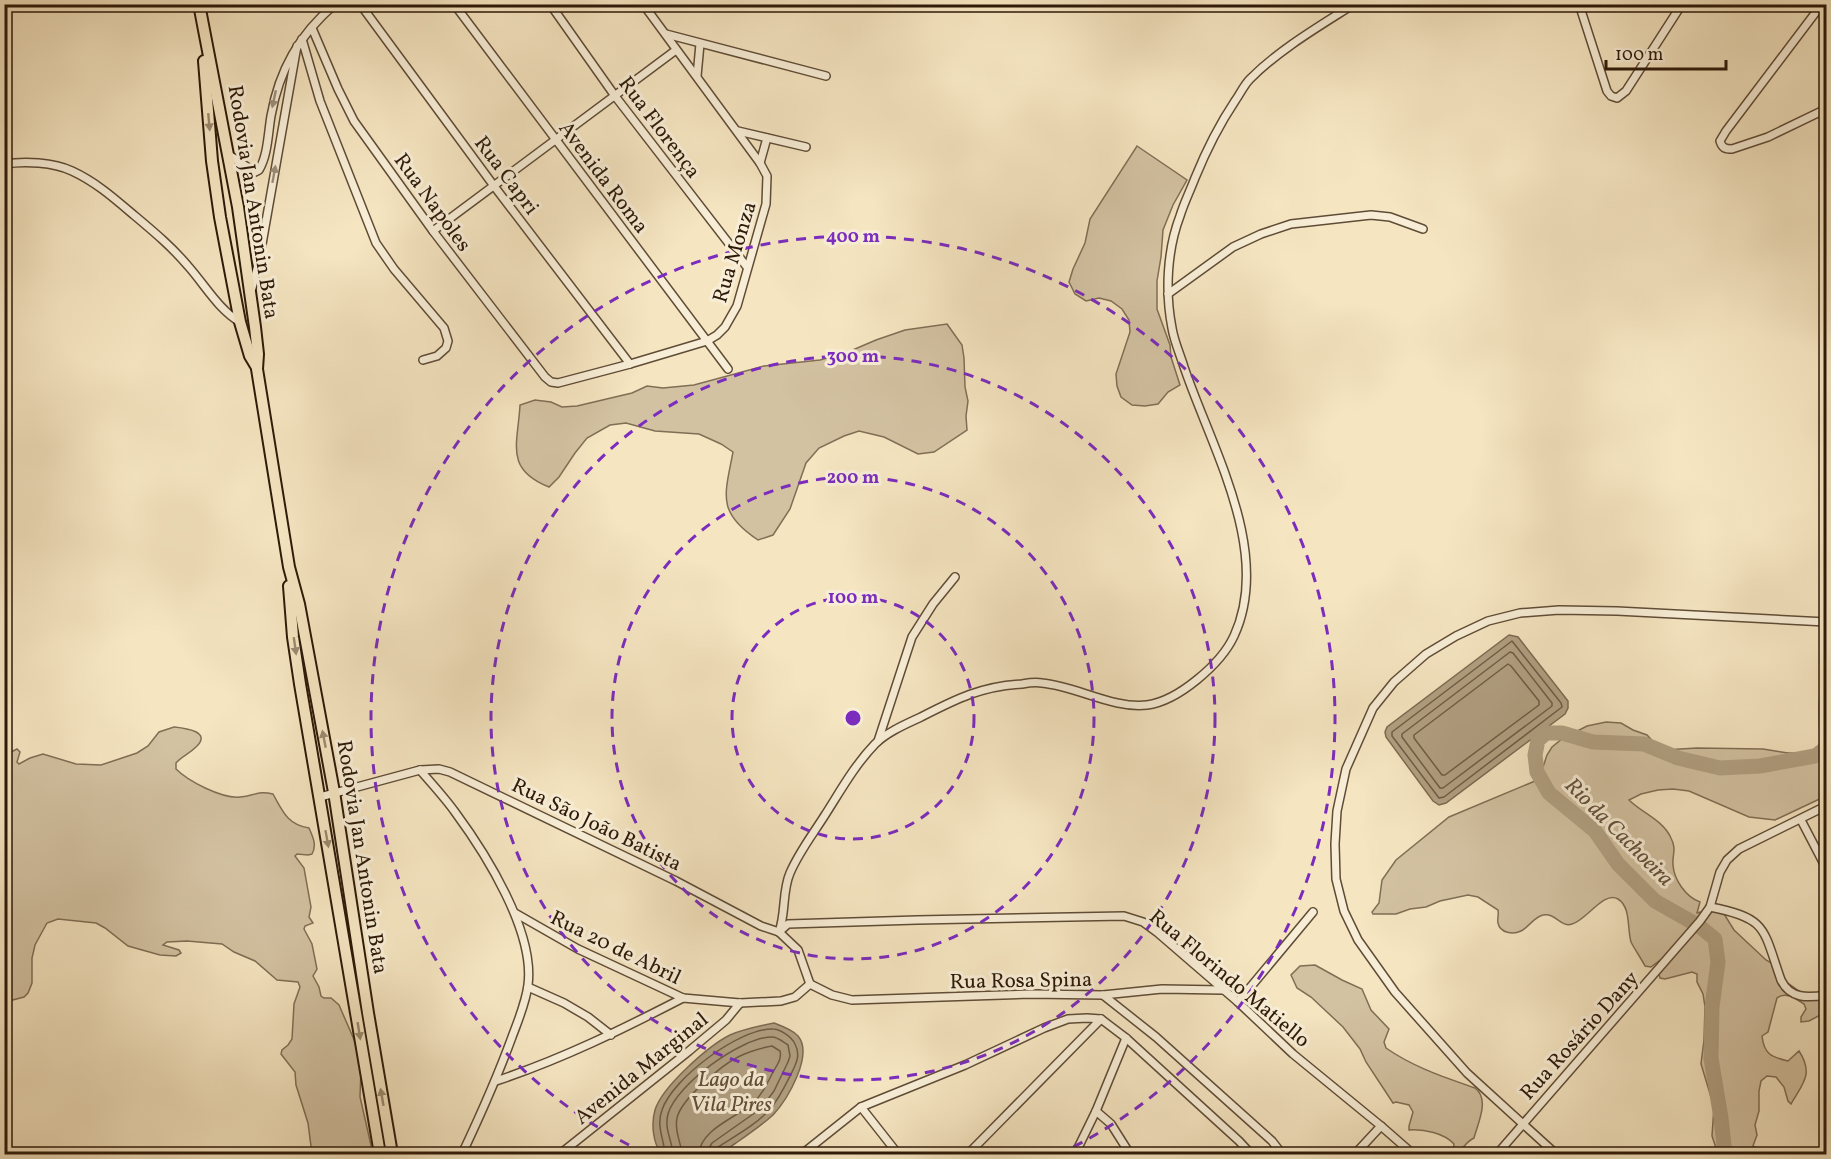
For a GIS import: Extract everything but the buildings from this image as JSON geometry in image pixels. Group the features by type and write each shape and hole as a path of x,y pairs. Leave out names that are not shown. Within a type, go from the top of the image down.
{"main road":[{"name":"Rodovia Jan Antonin Bata","path":"199,4 229,155 258,354 257,369 289,567 293,637 380,1155"},
{"name":"Rodovia Jan Antonin Bata","path":"205,42 204,59 212,161 220,217 240,322 250,356 257,369"},
{"path":"212,161 218,156 229,155"},
{"path":"235,295 250,293"},
{"name":"Rodovia Jan Antonin Bata","path":"289,567 299,604 334,792 392,1155"}],"street":[{"path":"229,155 255,172 259,170 265,153 274,99 288,61 302,39 334,4"},
{"name":"Rua Capri","path":"360,4 494,186 630,364"},
{"name":"Avenida Roma","path":"454,4 728,369"},
{"name":"Rua Florença","path":"550,4 615,96 747,267"},
{"name":"Rua Monza","path":"551,382 558,383 630,364 707,341 717,335 731,319 737,306 766,204 767,176 760,163 643,4"},
{"path":"779,932 784,918 785,892 800,853 848,775 878,742 902,726 966,694 1001,685 1041,682 1126,704 1147,705 1163,700 1191,684 1212,668 1233,640 1241,619 1247,590 1242,530 1228,481 1194,396 1172,330 1168,294 1171,249 1179,218 1200,166 1221,122 1249,81 1277,56 1354,4"},
{"path":"1580,4 1606,91 1617,98 1626,91 1682,4"},
{"path":"1822,4 1720,141 1723,148 1732,149 1768,137 1827,109"},
{"name":"Rua Napoles","path":"312,28 354,122 433,231 551,382"},
{"path":"666,34 826,75"},
{"path":"302,39 320,101 376,243 394,269 444,328 448,341 446,348 437,356 423,360"},
{"path":"697,76 700,44"},
{"path":"250,293 259,261 297,46"},
{"path":"433,231 676,50"},
{"path":"738,131 806,147"},
{"path":"760,163 767,138"},
{"path":"4,164 14,162 48,164 71,170 104,190 173,249 223,310 240,322"},
{"path":"1168,294 1233,247 1291,224 1371,215 1390,217 1423,229"},
{"path":"878,742 912,637 933,604 955,577"},
{"path":"1556,1155 1467,1072 1395,992 1358,940 1344,911 1336,879 1337,811 1346,769 1373,708 1394,682 1426,654 1488,621 1520,613 1559,610 1617,611 1827,622"},
{"name":"Rua São João Batista","path":"320,797 420,770 439,769 450,772 676,881 761,926 779,932 798,951 810,984"},
{"path":"420,770 455,812 483,854 515,913 526,946 528,987 516,1027 496,1082 462,1155"},
{"name":"Rua Rosário Dany","path":"1497,1155 1700,921 1710,907 1720,872 1727,860 1739,849 1758,838 1827,806"},
{"path":"1801,820 1827,868"},
{"path":"1710,907 1748,917 1761,927 1780,980 1792,994 1812,998 1827,995"},
{"path":"1238,1002 1313,912"},
{"name":"Rua 20 de Abril","path":"515,913 578,949 683,998 740,1003 782,1000 795,997 810,984"},
{"name":"Rua Florindo Matiello","path":"779,932 788,924 941,919 1125,916 1143,922 1238,1002 1293,1054 1413,1155"},
{"name":"Rua Rosa Spina","path":"810,984 832,995 852,1000 1030,994 1103,995 1156,1037 1272,1141 1282,1155"},
{"path":"528,987 582,1013 611,1035"},
{"path":"1103,995 1162,989 1223,990"},
{"path":"496,1082 566,1056 683,998"},
{"name":"Avenida Marginal","path":"560,1155 689,1052 726,1020 740,1003"},
{"path":"802,1155 861,1107 966,1065 1044,1028 1068,1019 1087,1018 1101,1019 1126,1038 1239,1141 1251,1155"},
{"path":"968,1155 1101,1019"},
{"path":"1075,1155 1126,1038"},
{"path":"861,1107 898,1155"},
{"path":"1096,1111 1111,1124 1130,1155"},
{"path":"1355,1155 1381,1126"},
{"path":"1272,1141 1290,1155"}],"shaded area":[{"path":"1137,146 1187,180 1173,205 1163,230 1157,281 1157,309 1170,345 1171,357 1180,385 1168,392 1158,404 1145,406 1132,405 1121,397 1117,386 1116,374 1130,332 1129,320 1122,309 1111,301 1099,298 1086,301 1075,294 1069,282 1085,243 1090,219"},
{"path":"947,324 962,345 968,401 967,430 934,452 918,454 884,437 859,431 819,448 806,463 790,509 773,535 758,540 735,520 727,502 726,491 733,452 699,434 655,431 626,423 610,425 587,438 549,487 525,472 517,454 520,405 535,400 551,402 562,407 577,406 632,393 647,386 663,388 694,385 764,366 820,360 905,330"},
{"path":"1826,672 1826,796 1775,820 1749,817 1689,791 1658,790 1629,800 1658,821 1671,838 1674,846 1673,865 1678,882 1686,892 1700,902 1697,913 1721,909 1734,930 1766,960 1778,967 1785,981 1803,994 1826,1004 1826,1012 1809,1021 1801,1022 1806,1009 1804,1004 1784,995 1777,998 1768,1032 1762,1036 1765,1047 1769,1054 1788,1061 1799,1051 1806,1066 1806,1072 1803,1084 1791,1104 1784,1087 1776,1077 1767,1076 1761,1081 1759,1111 1755,1125 1757,1135 1753,1146 1759,1149 1756,1154 1714,1154 1716,1148 1712,1136 1714,1107 1701,1064 1705,1007 1703,994 1697,982 1697,974 1692,972 1665,979 1660,978 1659,974 1667,955 1651,967 1645,966 1631,942 1627,912 1618,899 1613,897 1601,902 1583,918 1572,924 1568,925 1551,916 1543,915 1524,929 1514,933 1501,929 1498,910 1478,897 1468,895 1396,914 1373,914 1372,912 1379,903 1382,880 1396,860 1449,817 1535,781 1540,776 1552,747 1562,739 1587,726 1606,722 1621,723 1647,735 1663,750 1763,749 1788,753 1809,753 1816,750 1820,743 1820,696"},
{"path":"174,727 195,731 201,737 196,747 176,763 176,769 181,774 206,788 233,797 259,793 273,794 291,821 309,828 314,844 312,854 295,856 304,868 311,907 309,917 313,923 305,926 304,929 312,944 317,969 313,976 321,996 331,998 339,1005 359,1051 360,1097 373,1154 312,1154 308,1123 296,1085 295,1072 281,1054 292,1039 294,1004 300,987 298,982 277,980 255,961 222,944 167,942 163,945 179,950 181,953 176,956 160,955 128,946 96,923 58,919 47,923 35,945 32,958 32,983 28,993 24,997 5,1002 5,755 17,749 20,752 17,762 19,764 43,754 76,764 101,765 137,753 148,746 159,732"},
{"path":"1315,965 1362,989 1371,1010 1389,1029 1384,1042 1386,1048 1440,1076 1475,1088 1479,1093 1482,1098 1482,1112 1474,1138 1458,1152 1453,1154 1454,1144 1439,1134 1409,1130 1413,1112 1409,1105 1393,1103 1360,1049 1343,1027 1311,997 1297,988 1291,975 1300,966"}],"water":[{"path":"1509,635 1518,637 1568,701 1568,708 1565,714 1446,803 1439,805 1433,801 1386,737 1387,727"},
{"name":"Lago da Vila Pires","path":"774,1023 798,1036 803,1054 797,1077 773,1115 751,1133 719,1153 698,1156 661,1154 653,1127 655,1110 676,1079 721,1040 746,1029"}],"waterway":[{"name":"Rio da Cachoeira","path":"1725,1154 1711,1058 1712,1007 1718,962 1715,939 1699,926 1655,901 1618,864 1595,831 1549,793 1537,772 1535,755 1538,740 1546,733 1562,733 1593,742 1644,744 1678,758 1720,768 1760,766 1815,756 1826,748"}]}
